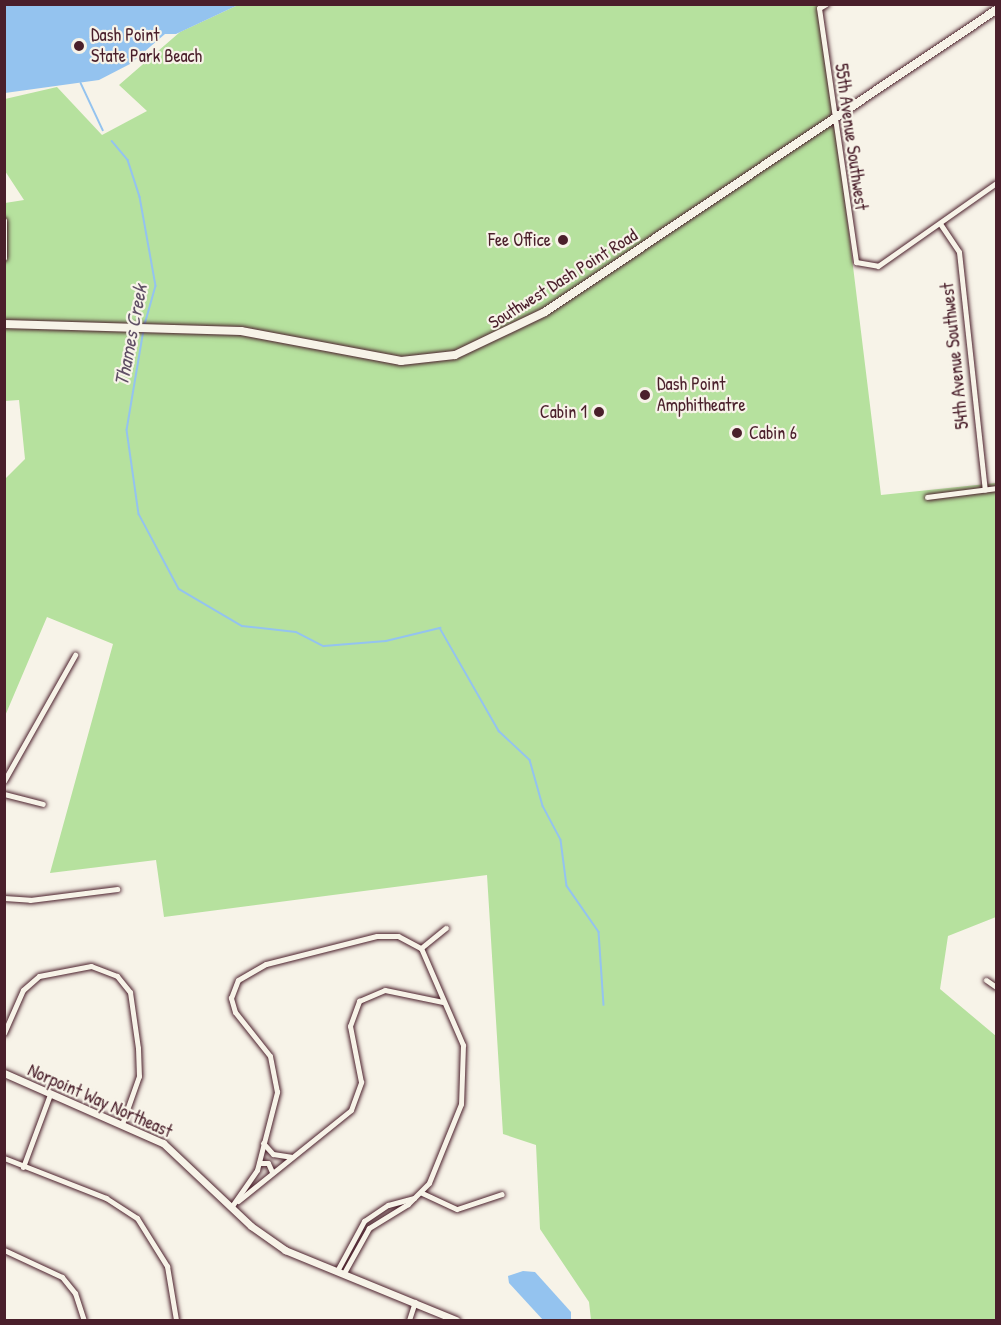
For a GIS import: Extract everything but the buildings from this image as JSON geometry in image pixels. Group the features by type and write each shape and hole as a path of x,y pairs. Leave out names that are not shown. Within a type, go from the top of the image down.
{"main road":[{"name":"Southwest Dash Point Road","path":"4,324 46,323 203,329 401,361 455,356 545,312 835,120 996,10"}],"street":[{"name":"55th Avenue Southwest","path":"826,4 819,8 851,248 861,266 878,266 941,225"},
{"path":"941,225 996,183"},
{"path":"4,220 4,258"},
{"name":"54th Avenue Southwest","path":"941,225 959,252 985,490"},
{"path":"927,497 996,488"},
{"path":"4,781 75,655"},
{"path":"4,794 43,804"},
{"path":"4,898 30,900 117,889"},
{"path":"421,948 446,928"},
{"path":"232,1206 259,1164 276,1102 275,1071 266,1049 235,1012 231,998 238,980 266,964 377,936 398,936 421,948 436,973 443,1002 463,1045 465,1080 453,1127 422,1193 369,1228 340,1272"},
{"path":"4,1033 23,990 39,976 91,966 117,976 132,1001 139,1059 139,1076 122,1124"},
{"path":"986,980 996,987"},
{"path":"232,1206 291,1157 336,1125 356,1100 360,1064 350,1026 359,1001 385,990 443,1002"},
{"name":"Norpoint Way Northeast","path":"4,1072 49,1097 122,1124 174,1151 232,1206 285,1250 416,1300 456,1320"},
{"path":"23,1167 49,1097"},
{"path":"263,1143 273,1154 291,1157"},
{"path":"4,1158 106,1198 144,1225 167,1266 176,1320"},
{"path":"259,1164 268,1163 272,1172"},
{"path":"422,1193 457,1209 502,1194"},
{"path":"340,1272 364,1221 388,1205 414,1198"},
{"path":"4,1250 62,1277 75,1293 84,1320"},
{"path":"409,1320 416,1300"}],"green space":[{"path":"238,5 821,5 881,495 996,483 996,917 948,936 940,989 996,1036 996,1320 591,1320 589,1302 540,1229 536,1145 503,1134 487,875 164,917 156,860 50,873 113,644 47,617 5,716 5,479 25,459 19,400 5,401 5,203 24,200 5,171 5,99 57,87 102,135 147,111 119,85 180,32"}],"water":[{"name":"Dash Point State Park Beach","path":"4,5 238,5 176,34 165,34 130,64 99,80 5,93"},
{"path":"523,1271 535,1272 571,1312 571,1320 543,1320 509,1283 508,1276"}],"waterway":[{"name":"Thames Creek","path":"81,83 103,130"},
{"name":"Thames Creek","path":"112,141 128,160 140,197 156,286 145,325"},
{"name":"Thames Creek","path":"144,330 127,430 139,514 179,589 242,626 296,632 324,646 386,641 440,628 499,731 530,760 543,806 561,840 567,886 599,932 604,1005"}],"place":[{"name":"Dash Point State Park Beach","path":"79,46"},
{"name":"Fee Office","path":"563,240"},
{"name":"Dash Point Amphitheatre","path":"645,395"},
{"name":"Cabin 1","path":"599,412"},
{"name":"Cabin 6","path":"737,433"}]}
